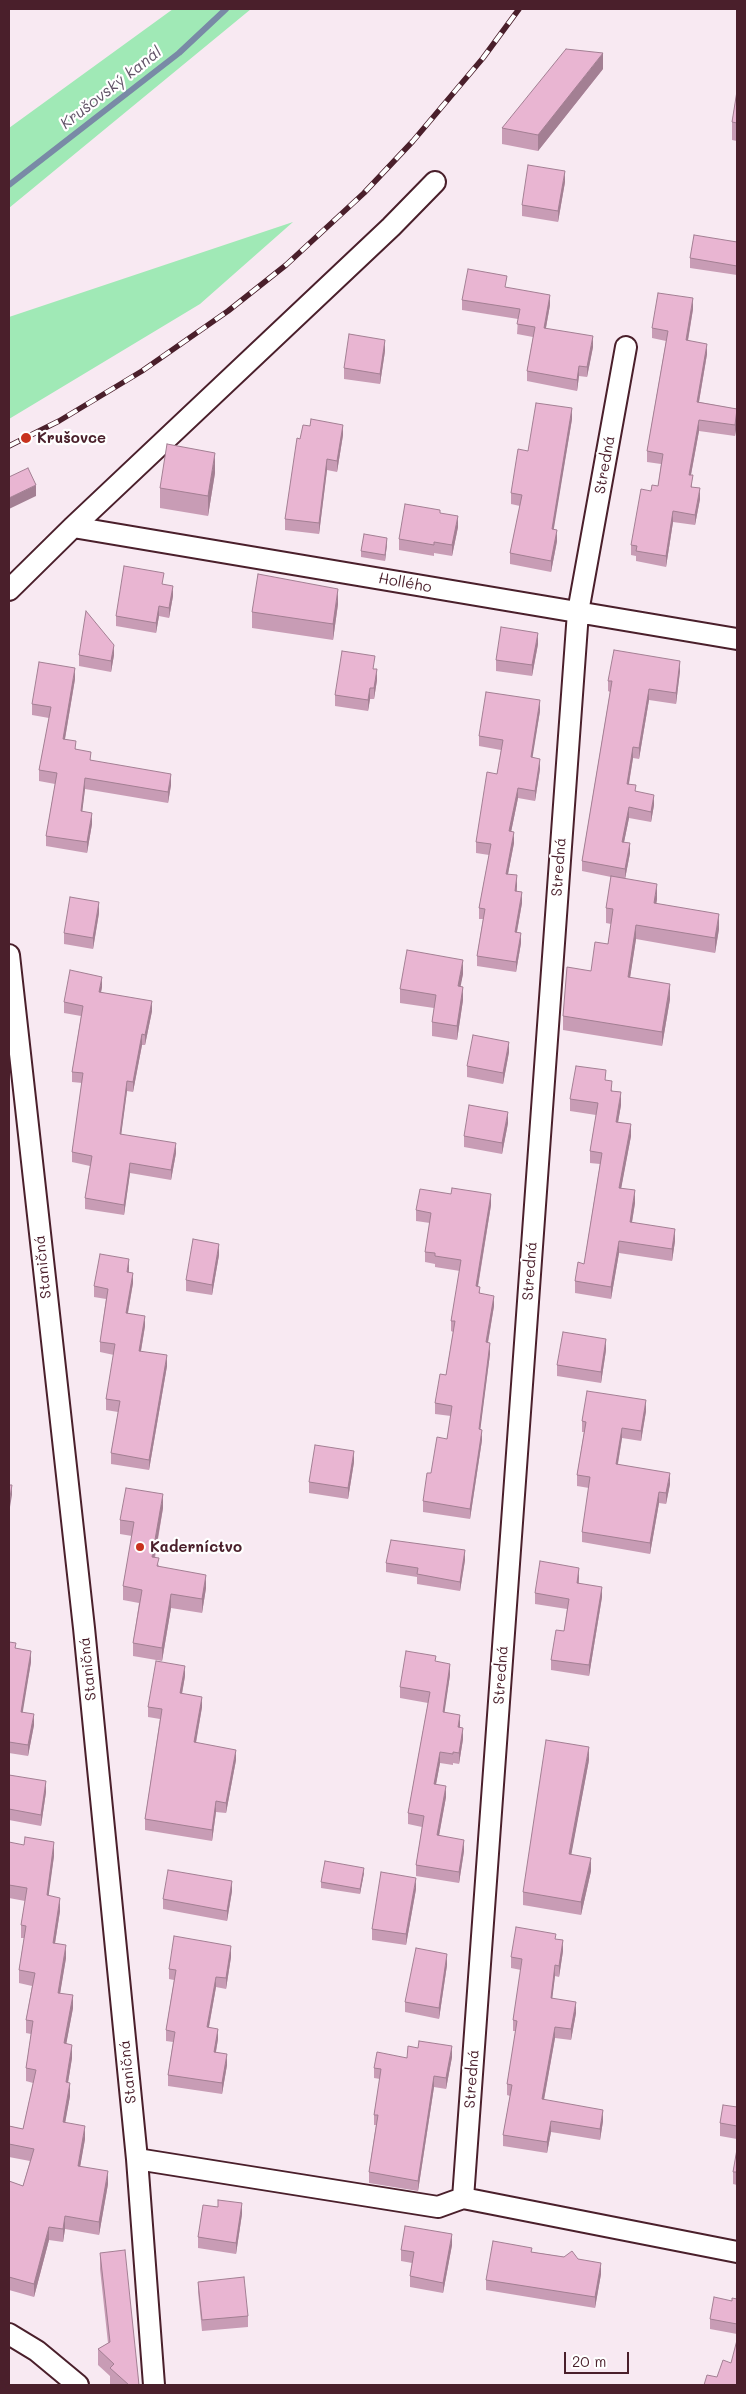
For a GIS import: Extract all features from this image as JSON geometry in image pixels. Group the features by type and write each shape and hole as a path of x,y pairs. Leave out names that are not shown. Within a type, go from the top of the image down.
{"street":[{"path":"9,590 73,527 391,227 435,182"},
{"name":"Stredná","path":"463,2198 578,612 626,347"},
{"name":"Hollého","path":"73,527 737,639"},
{"name":"Staničná","path":"9,955 84,1628 137,2159 154,2385"},
{"path":"137,2159 438,2207 463,2198 737,2252"},
{"path":"9,2334 37,2351 78,2385"}],"green space":[{"path":"173,9 251,9 9,208 9,128"},
{"path":"293,222 200,304 9,419 9,317"}],"building":[{"path":"566,49 603,53 538,135 502,128"},
{"path":"737,91 737,123 732,122"},
{"path":"528,165 565,171 558,211 522,205"},
{"path":"694,235 737,242 737,266 690,258"},
{"path":"468,269 507,276 505,287 550,295 544,328 593,336 587,367 579,366 577,380 527,371 535,327 517,324 520,309 462,300"},
{"path":"658,293 693,298 686,340 707,344 697,402 737,409 735,425 699,420 689,475 693,475 691,487 700,488 695,515 673,511 666,556 636,551 637,546 631,545 641,489 651,491 652,485 658,486 663,454 647,451 668,331 652,328"},
{"path":"349,334 385,340 380,374 344,368"},
{"path":"536,403 572,408 552,529 557,530 551,561 510,553 522,495 511,493 518,449 528,451"},
{"path":"311,419 343,425 337,461 327,459 319,523 285,519 297,438 300,439 303,425 310,426"},
{"path":"167,444 215,453 208,496 160,488"},
{"path":"28,468 36,485 9,498 9,477"},
{"path":"405,504 440,510 440,513 458,516 452,545 434,542 434,545 399,539"},
{"path":"364,534 387,538 385,555 361,551"},
{"path":"124,566 164,573 162,584 173,586 169,608 159,606 156,623 116,616"},
{"path":"258,574 338,589 333,624 252,612"},
{"path":"86,611 114,645 111,661 79,655"},
{"path":"501,627 538,633 532,665 496,660"},
{"path":"614,650 680,661 676,693 649,689 639,748 633,747 627,784 636,785 635,791 654,795 651,812 629,807 622,842 630,843 625,869 582,861 612,681 608,681"},
{"path":"342,651 375,656 373,669 377,669 374,688 370,688 368,700 335,695"},
{"path":"39,662 75,668 63,739 76,741 75,749 91,752 90,760 171,774 168,792 85,778 81,811 92,813 87,842 46,836 57,773 39,770 51,707 32,704"},
{"path":"486,692 540,700 531,757 540,759 535,791 518,788 509,831 514,832 506,874 517,875 515,891 522,892 515,932 521,933 516,962 477,956 485,909 479,908 491,844 476,842 487,772 497,774 503,740 479,736"},
{"path":"611,876 657,884 654,903 719,914 715,938 636,925 628,977 670,984 662,1032 563,1016 567,967 591,971 595,942 608,944 613,909 606,908"},
{"path":"70,897 99,902 93,938 64,933"},
{"path":"407,950 463,960 458,986 463,987 457,1026 432,1022 436,995 400,989"},
{"path":"70,970 102,977 99,992 152,1001 145,1035 142,1034 133,1082 127,1081 120,1134 176,1143 171,1170 130,1163 124,1205 85,1198 92,1156 72,1152 83,1073 72,1072 83,1006 64,1002"},
{"path":"473,1035 509,1042 503,1073 467,1066"},
{"path":"576,1066 606,1070 605,1080 612,1081 611,1091 621,1092 616,1122 631,1124 619,1188 635,1190 630,1222 675,1229 672,1249 619,1241 611,1287 575,1281 578,1262 584,1264 602,1153 590,1151 598,1103 570,1099"},
{"path":"469,1105 508,1112 502,1143 464,1136"},
{"path":"452,1188 491,1194 476,1286 480,1287 479,1293 494,1296 486,1342 490,1343 479,1429 482,1430 470,1509 423,1501 427,1473 431,1473 437,1437 447,1439 452,1406 435,1403 440,1374 446,1375 455,1321 451,1321 461,1260 435,1256 435,1253 425,1252 431,1213 416,1210 420,1189 451,1194"},
{"path":"193,1239 219,1244 212,1285 186,1280"},
{"path":"100,1254 129,1259 127,1272 133,1273 126,1313 145,1316 139,1351 167,1355 149,1460 111,1453 120,1401 106,1399 115,1344 100,1342 108,1289 94,1286"},
{"path":"563,1332 606,1339 601,1372 557,1365"},
{"path":"587,1391 646,1400 641,1431 622,1428 616,1464 670,1473 666,1493 659,1492 650,1543 582,1532 590,1477 577,1475 586,1422 582,1421"},
{"path":"315,1445 354,1451 348,1488 309,1482"},
{"path":"9,1485 12,1485 9,1503"},
{"path":"126,1488 163,1494 152,1557 159,1558 157,1566 206,1575 202,1599 171,1594 162,1648 133,1643 142,1590 123,1586 134,1522 120,1520"},
{"path":"391,1540 465,1550 460,1582 417,1574 418,1568 386,1563"},
{"path":"540,1561 579,1568 577,1583 602,1587 589,1665 551,1660 556,1630 564,1631 569,1599 535,1593"},
{"path":"9,1642 16,1643 15,1648 31,1651 21,1712 34,1714 28,1745 9,1742"},
{"path":"406,1651 436,1656 435,1661 450,1664 443,1712 460,1715 458,1727 463,1728 459,1753 440,1752 434,1784 446,1786 437,1835 464,1840 459,1872 416,1865 424,1816 408,1813 430,1692 400,1687"},
{"path":"156,1661 185,1666 180,1693 202,1697 194,1742 236,1750 226,1803 216,1801 212,1830 145,1819 162,1709 148,1707"},
{"path":"546,1740 589,1747 569,1854 591,1858 581,1902 523,1892"},
{"path":"9,1775 46,1781 41,1815 9,1809"},
{"path":"25,1837 54,1842 47,1895 60,1898 53,1943 66,1945 58,1993 73,1995 64,2043 72,2045 66,2082 70,2083 63,2122 85,2126 78,2166 108,2171 99,2222 65,2216 63,2229 49,2227 34,2284 9,2277 9,2181 23,2186 34,2149 9,2144 9,2126 23,2129 36,2070 26,2068 33,2021 26,2020 35,1973 19,1970 26,1926 21,1925 27,1888 9,1885 9,1842 24,1845"},
{"path":"325,1861 364,1868 360,1889 321,1882"},
{"path":"168,1870 232,1881 227,1911 163,1899"},
{"path":"381,1872 416,1878 406,1934 372,1929"},
{"path":"516,1927 556,1934 555,1939 563,1940 559,1966 555,1965 551,1998 576,2002 571,2029 555,2027 542,2099 603,2110 600,2129 551,2121 547,2142 503,2135 512,2085 507,2084 517,2021 513,2020 522,1959 511,1957"},
{"path":"174,1936 231,1946 226,1978 216,1977 207,2027 218,2029 214,2052 227,2054 222,2083 168,2075 175,2032 166,2030 176,1970 169,1969"},
{"path":"416,1948 447,1954 439,2008 405,2002"},
{"path":"419,2041 452,2046 446,2078 434,2076 418,2181 369,2172 378,2115 374,2115 381,2069 374,2068 377,2052 407,2058 408,2046 418,2048"},
{"path":"723,2105 737,2107 737,2126 720,2123"},
{"path":"737,2149 737,2172 733,2172"},
{"path":"218,2200 242,2203 236,2243 198,2237 203,2205 218,2207"},
{"path":"405,2226 452,2234 443,2283 410,2276 414,2252 401,2250"},
{"path":"493,2241 532,2248 531,2252 564,2257 572,2251 578,2259 601,2263 595,2297 486,2280"},
{"path":"125,2250 139,2385 129,2385 110,2368 114,2364 98,2349 110,2342 100,2253"},
{"path":"244,2277 248,2316 202,2320 198,2282"},
{"path":"714,2297 732,2301 732,2298 737,2299 737,2324 710,2319"},
{"path":"737,2340 737,2385 704,2385 707,2375 717,2377 723,2360 731,2363"}],"waterway":[{"name":"Krušovský kanál","path":"9,185 179,53 226,9"}],"railway":[{"path":"9,446 59,421 142,371 228,311 286,265 364,193 413,141 483,58 519,9"}],"place":[{"name":"Krušovce","path":"26,438"},
{"name":"Kaderníctvo","path":"140,1547"}]}
